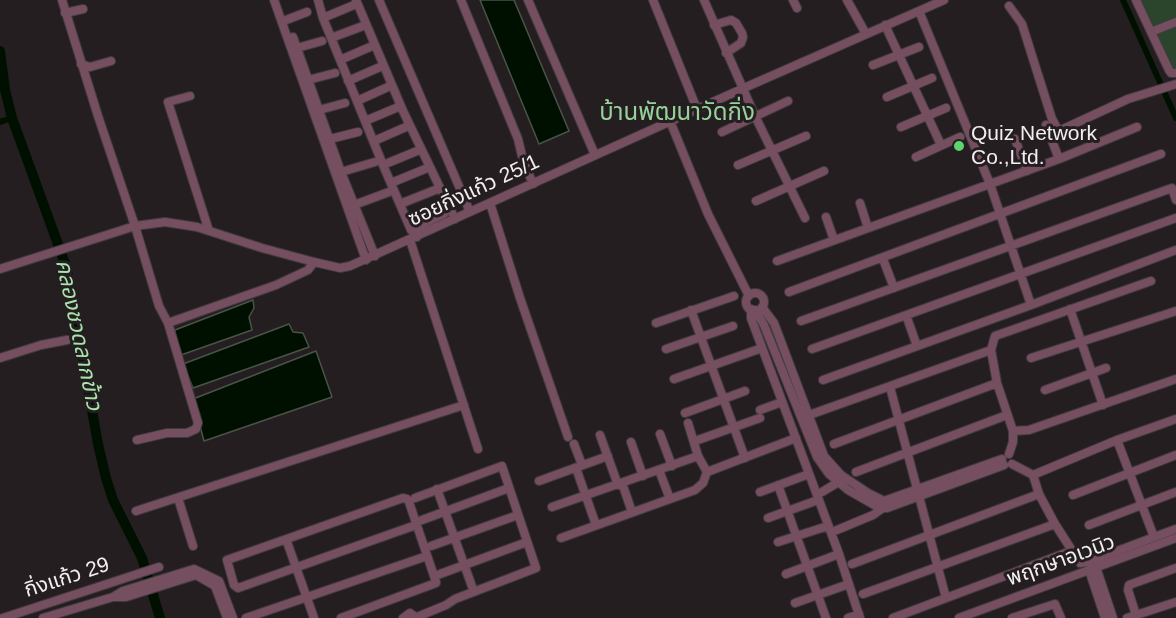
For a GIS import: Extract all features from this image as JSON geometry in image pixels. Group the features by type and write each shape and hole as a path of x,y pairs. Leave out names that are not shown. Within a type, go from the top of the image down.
{"street":[{"path":"62,0 159,306 168,323 198,425 193,431 187,433 167,433 137,440"},
{"path":"274,0 366,260"},
{"path":"279,0 341,172 375,256"},
{"path":"318,0 327,40 340,60 374,141 379,164 413,235 478,448"},
{"path":"379,0 470,212"},
{"path":"460,0 518,139 523,160 533,184"},
{"path":"528,0 595,155"},
{"path":"653,0 698,109"},
{"path":"704,0 755,116 805,218"},
{"path":"847,0 866,34"},
{"name":"ซอยกิ่งแก้ว 25/1","path":"0,268 135,226 165,222 208,231 314,262 340,268 350,266 375,256 413,235 455,219 919,11 934,2 944,0"},
{"path":"1137,0 1169,70 1171,73 1176,73"},
{"path":"323,18 355,3 403,111 455,219"},
{"path":"1009,6 1022,24 1052,119 1058,130 1128,99 1173,84"},
{"path":"66,13 83,9"},
{"path":"919,11 990,184 1031,305"},
{"path":"286,20 307,12"},
{"path":"714,25 731,20 736,23 742,33 741,43 726,52"},
{"path":"1151,32 1176,22"},
{"path":"885,25 941,146"},
{"path":"297,48 327,40 363,26"},
{"path":"340,60 370,46"},
{"path":"873,65 919,47"},
{"path":"81,64 90,67 111,61"},
{"path":"348,81 380,67"},
{"path":"308,80 334,73"},
{"path":"887,97 932,78"},
{"path":"357,101 388,87"},
{"path":"190,96 168,102 208,231"},
{"path":"722,132 788,101"},
{"path":"319,110 345,103"},
{"path":"365,121 396,108"},
{"path":"901,127 946,108"},
{"path":"670,121 708,214 749,296 747,303 756,309 775,339 805,411 817,457 842,481 876,507 1007,460"},
{"path":"1046,125 1059,159"},
{"path":"374,141 406,127"},
{"path":"777,261 1027,171 1137,127"},
{"path":"330,139 358,132"},
{"path":"738,165 806,136"},
{"path":"916,157 960,137"},
{"path":"1015,139 1027,171"},
{"path":"341,172 379,164 417,152"},
{"path":"789,292 1161,154"},
{"path":"354,205 425,169"},
{"path":"756,201 824,171"},
{"path":"801,321 1172,188 1176,200"},
{"path":"400,204 435,190"},
{"path":"490,203 520,298 571,440 596,525"},
{"path":"860,203 868,228"},
{"path":"413,235 444,214"},
{"path":"826,217 834,240"},
{"path":"812,349 1176,218"},
{"path":"823,380 1176,250"},
{"path":"883,259 894,288"},
{"path":"168,323 276,285 308,270 314,262"},
{"path":"1007,460 1013,442 1013,431 997,383 991,350 995,336 1151,280"},
{"path":"749,296 755,293 761,295 764,300 751,318 808,474 833,528 839,554 860,616 848,618"},
{"path":"656,323 734,296"},
{"path":"1070,309 1103,405"},
{"path":"691,310 745,458"},
{"path":"1031,358 1176,311"},
{"path":"906,315 917,346"},
{"path":"666,349 733,326"},
{"path":"0,358 41,345 67,340"},
{"path":"674,379 762,348"},
{"path":"805,411 890,387 991,350"},
{"path":"1045,390 1106,368"},
{"path":"1013,431 1029,430 1176,379"},
{"path":"834,444 997,383"},
{"path":"890,387 946,598"},
{"path":"685,413 746,391"},
{"path":"695,441 733,427 782,402"},
{"path":"136,512 464,405"},
{"path":"856,472 1007,415"},
{"path":"1033,475 1176,419"},
{"path":"688,423 698,456 707,472"},
{"path":"660,434 672,465"},
{"path":"600,435 632,512"},
{"path":"561,538 699,487 707,472 796,438"},
{"path":"1118,440 1154,537"},
{"path":"631,442 643,476"},
{"path":"1073,495 1176,455"},
{"path":"539,481 608,456"},
{"path":"552,507 698,456"},
{"path":"1007,460 1033,475 1039,494 1055,524 1077,560 1083,563 1176,529"},
{"path":"402,618 410,613 417,618 455,599 536,568 502,466 415,498"},
{"path":"659,470 670,499"},
{"path":"760,492 808,474"},
{"path":"768,518 820,496 842,481"},
{"path":"778,484 826,618"},
{"path":"341,618 434,585 436,582 419,522 408,502 403,498 229,558 227,563 234,585 238,588 419,522 445,511 510,488"},
{"path":"437,489 474,592"},
{"path":"1089,525 1176,492"},
{"path":"852,564 1039,494"},
{"path":"178,498 193,546"},
{"path":"778,542 873,515 883,505"},
{"path":"430,546 518,515"},
{"path":"863,594 1055,524"},
{"name":"พฤกษาอเวนิว","path":"959,618 1176,538"},
{"path":"286,539 314,618"},
{"path":"440,574 527,542"},
{"path":"893,618 1071,551"},
{"path":"786,574 839,554"},
{"path":"246,618 427,556"},
{"name":"กิ่งแก้ว 29","path":"3,618 158,567"},
{"path":"1176,568 1129,585 1128,590 1132,617 1176,602"},
{"path":"43,618 113,597 126,597 146,586 197,569 219,581 233,618"},
{"path":"1092,569 1105,618"},
{"path":"1092,569 1113,618"},
{"path":"185,574 196,575 214,585 227,618"},
{"path":"795,603 849,584"},
{"path":"1011,618 1055,604 1061,618"}],"green space":[{"path":"1140,0 1176,0 1176,18 1154,26"},
{"path":"1176,26 1176,69 1174,70 1157,33"}],"shaded area":[{"path":"480,0 514,0 569,131 539,144"},
{"path":"253,300 254,308 249,317 252,330 181,355 176,344 175,330"},
{"path":"289,324 293,332 303,333 309,347 193,388 183,364"},
{"path":"316,351 332,397 204,441 193,399"}],"waterway":[{"path":"1123,0 1176,118"},
{"name":"คลองชวดลากข้าว","path":"0,51 5,90 12,118 67,269 106,478 113,500 142,558 160,618"},
{"path":"0,122 12,118"}],"place":[{"name":"Quiz Network Co.,Ltd.","path":"959,146"}],"district":[{"name":"บ้านพัฒนาวัดกิ่ง","path":"677,113"}]}
